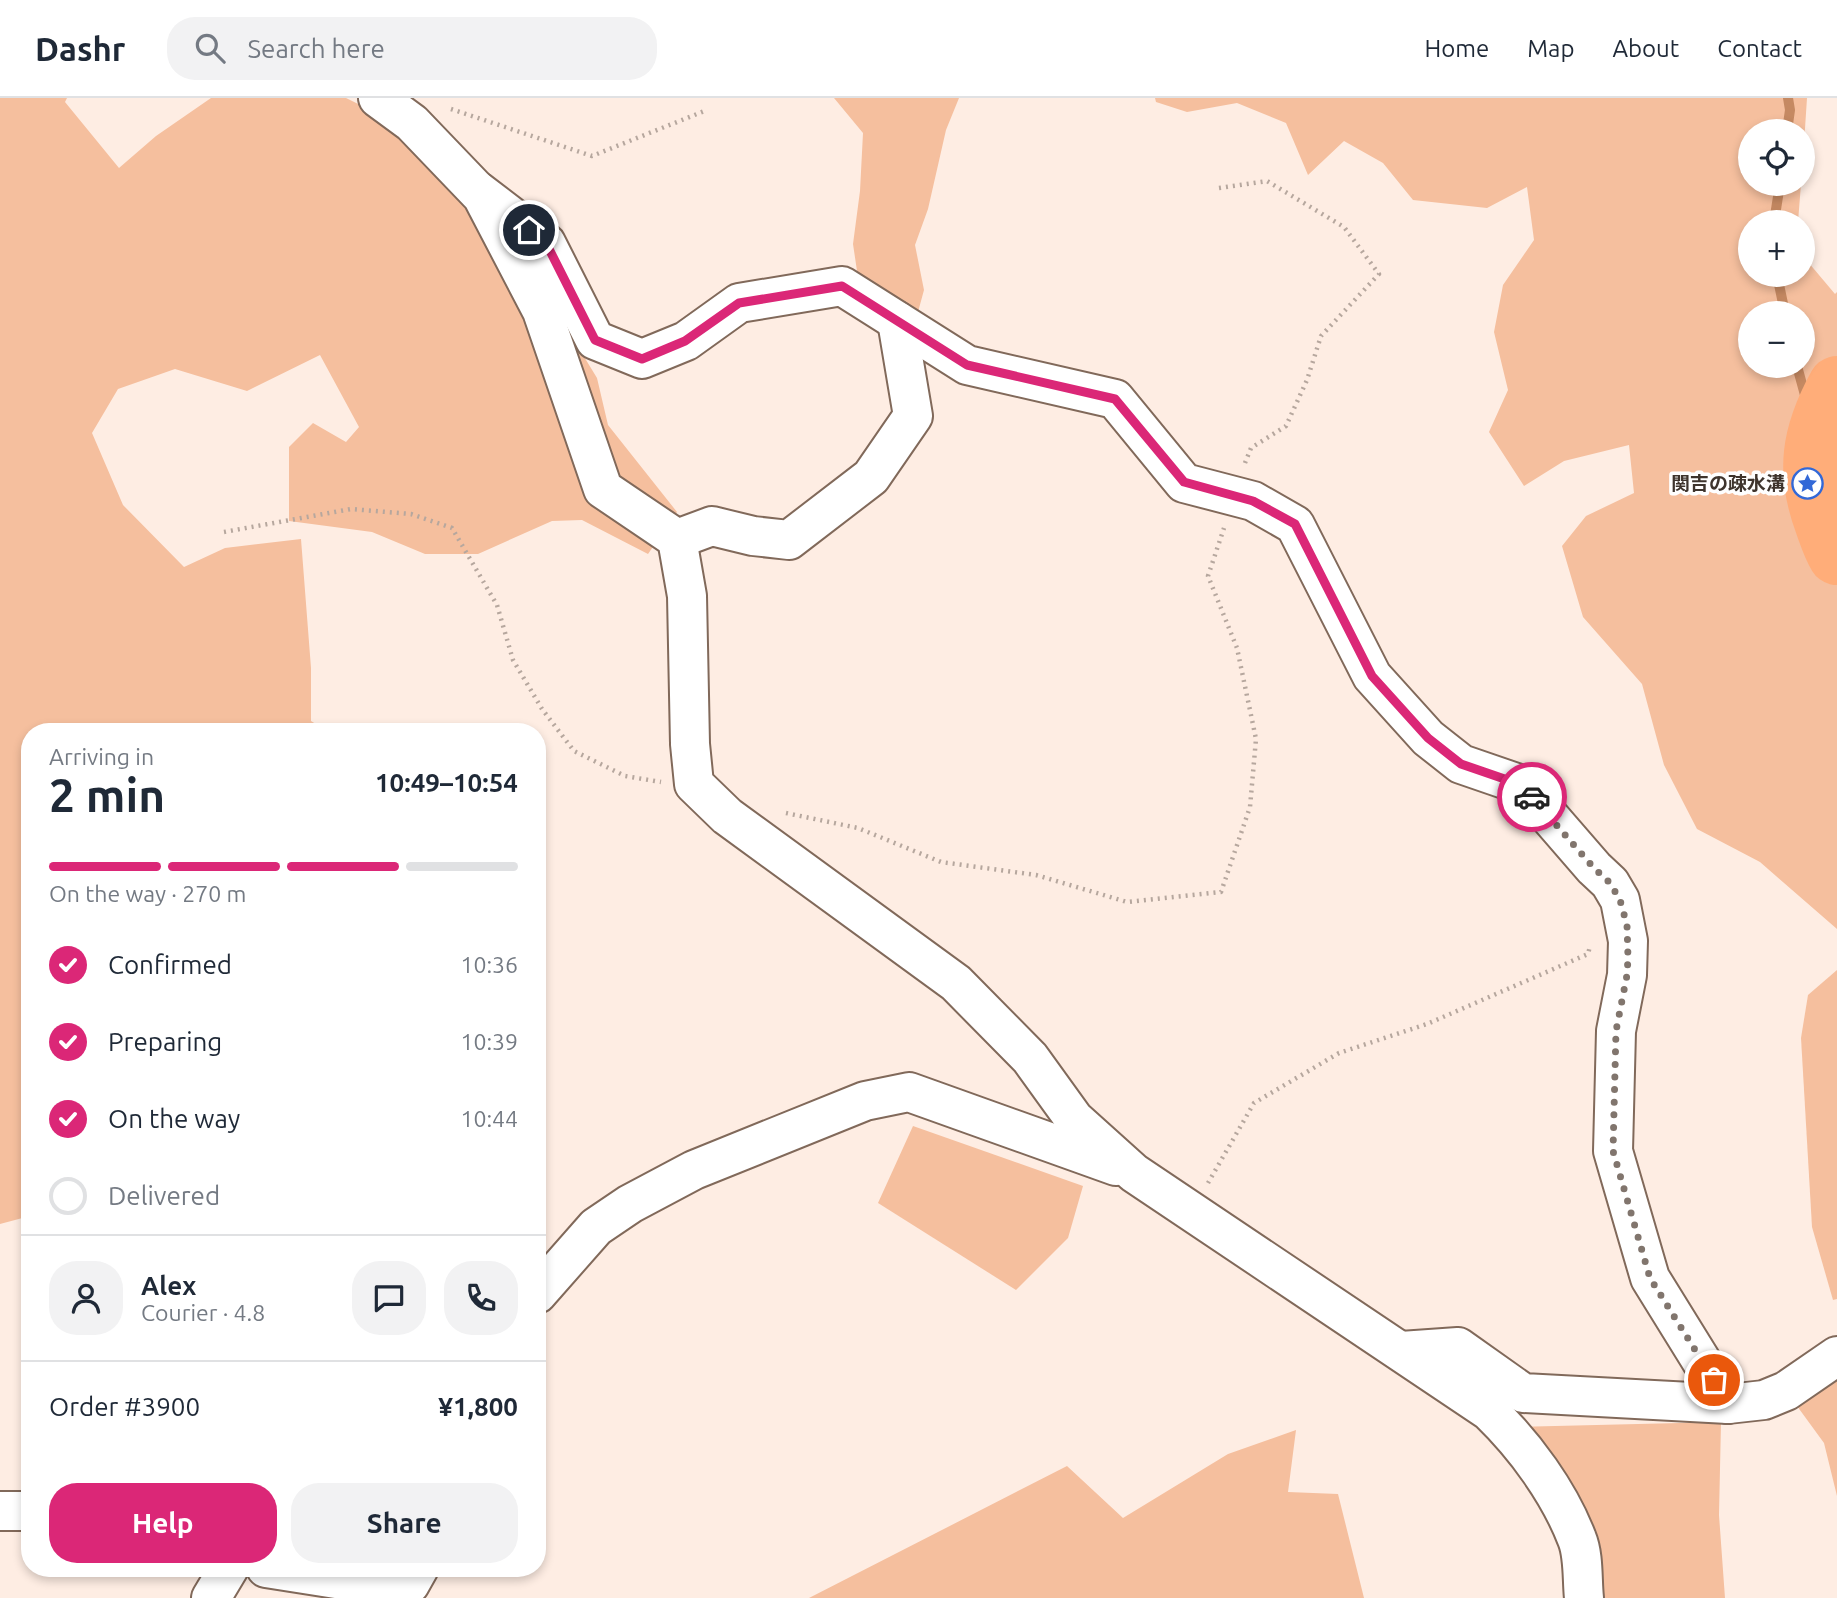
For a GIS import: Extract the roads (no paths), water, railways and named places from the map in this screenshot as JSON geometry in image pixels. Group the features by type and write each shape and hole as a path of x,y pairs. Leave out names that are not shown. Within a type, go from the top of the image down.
{"street":[{"path":"379,98 412,123 478,191 546,243 595,340 642,359 685,341 739,303 842,286 967,365 1115,399 1184,482 1253,501 1295,524 1372,676 1428,738 1461,764 1522,785 1610,883 1620,900 1628,941 1627,975 1616,1031 1613,1151 1650,1278 1728,1404"},
{"path":"478,191 542,311 603,489 677,539 687,596 690,744 694,784 727,816 956,983 1030,1058 1073,1119 1134,1172 1489,1411 1518,1439 1556,1498 1578,1541 1584,1598"},
{"path":"677,539 712,526 753,536 789,540 871,477 913,416 897,321"},
{"path":"546,1284 596,1227 630,1204 694,1170 866,1101 887,1096 909,1092 1134,1172"},
{"path":"1401,1351 1458,1347 1523,1393 1728,1404 1764,1400 1786,1391 1837,1356"},
{"path":"0,1511 21,1511"},
{"path":"211,1598 224,1577"},
{"path":"323,1577 400,1589 410,1584 414,1577"}],"waterway":[{"path":"1788,98 1789,119"},
{"path":"1776,210 1778,196"},
{"path":"1780,287 1782,301"},
{"path":"1800,378 1816,435"},
{"path":"1837,385 1821,420 1812,470 1818,506 1837,556"}],"place":[{"name":"関吉の疎水溝","path":"1808,483"}]}
